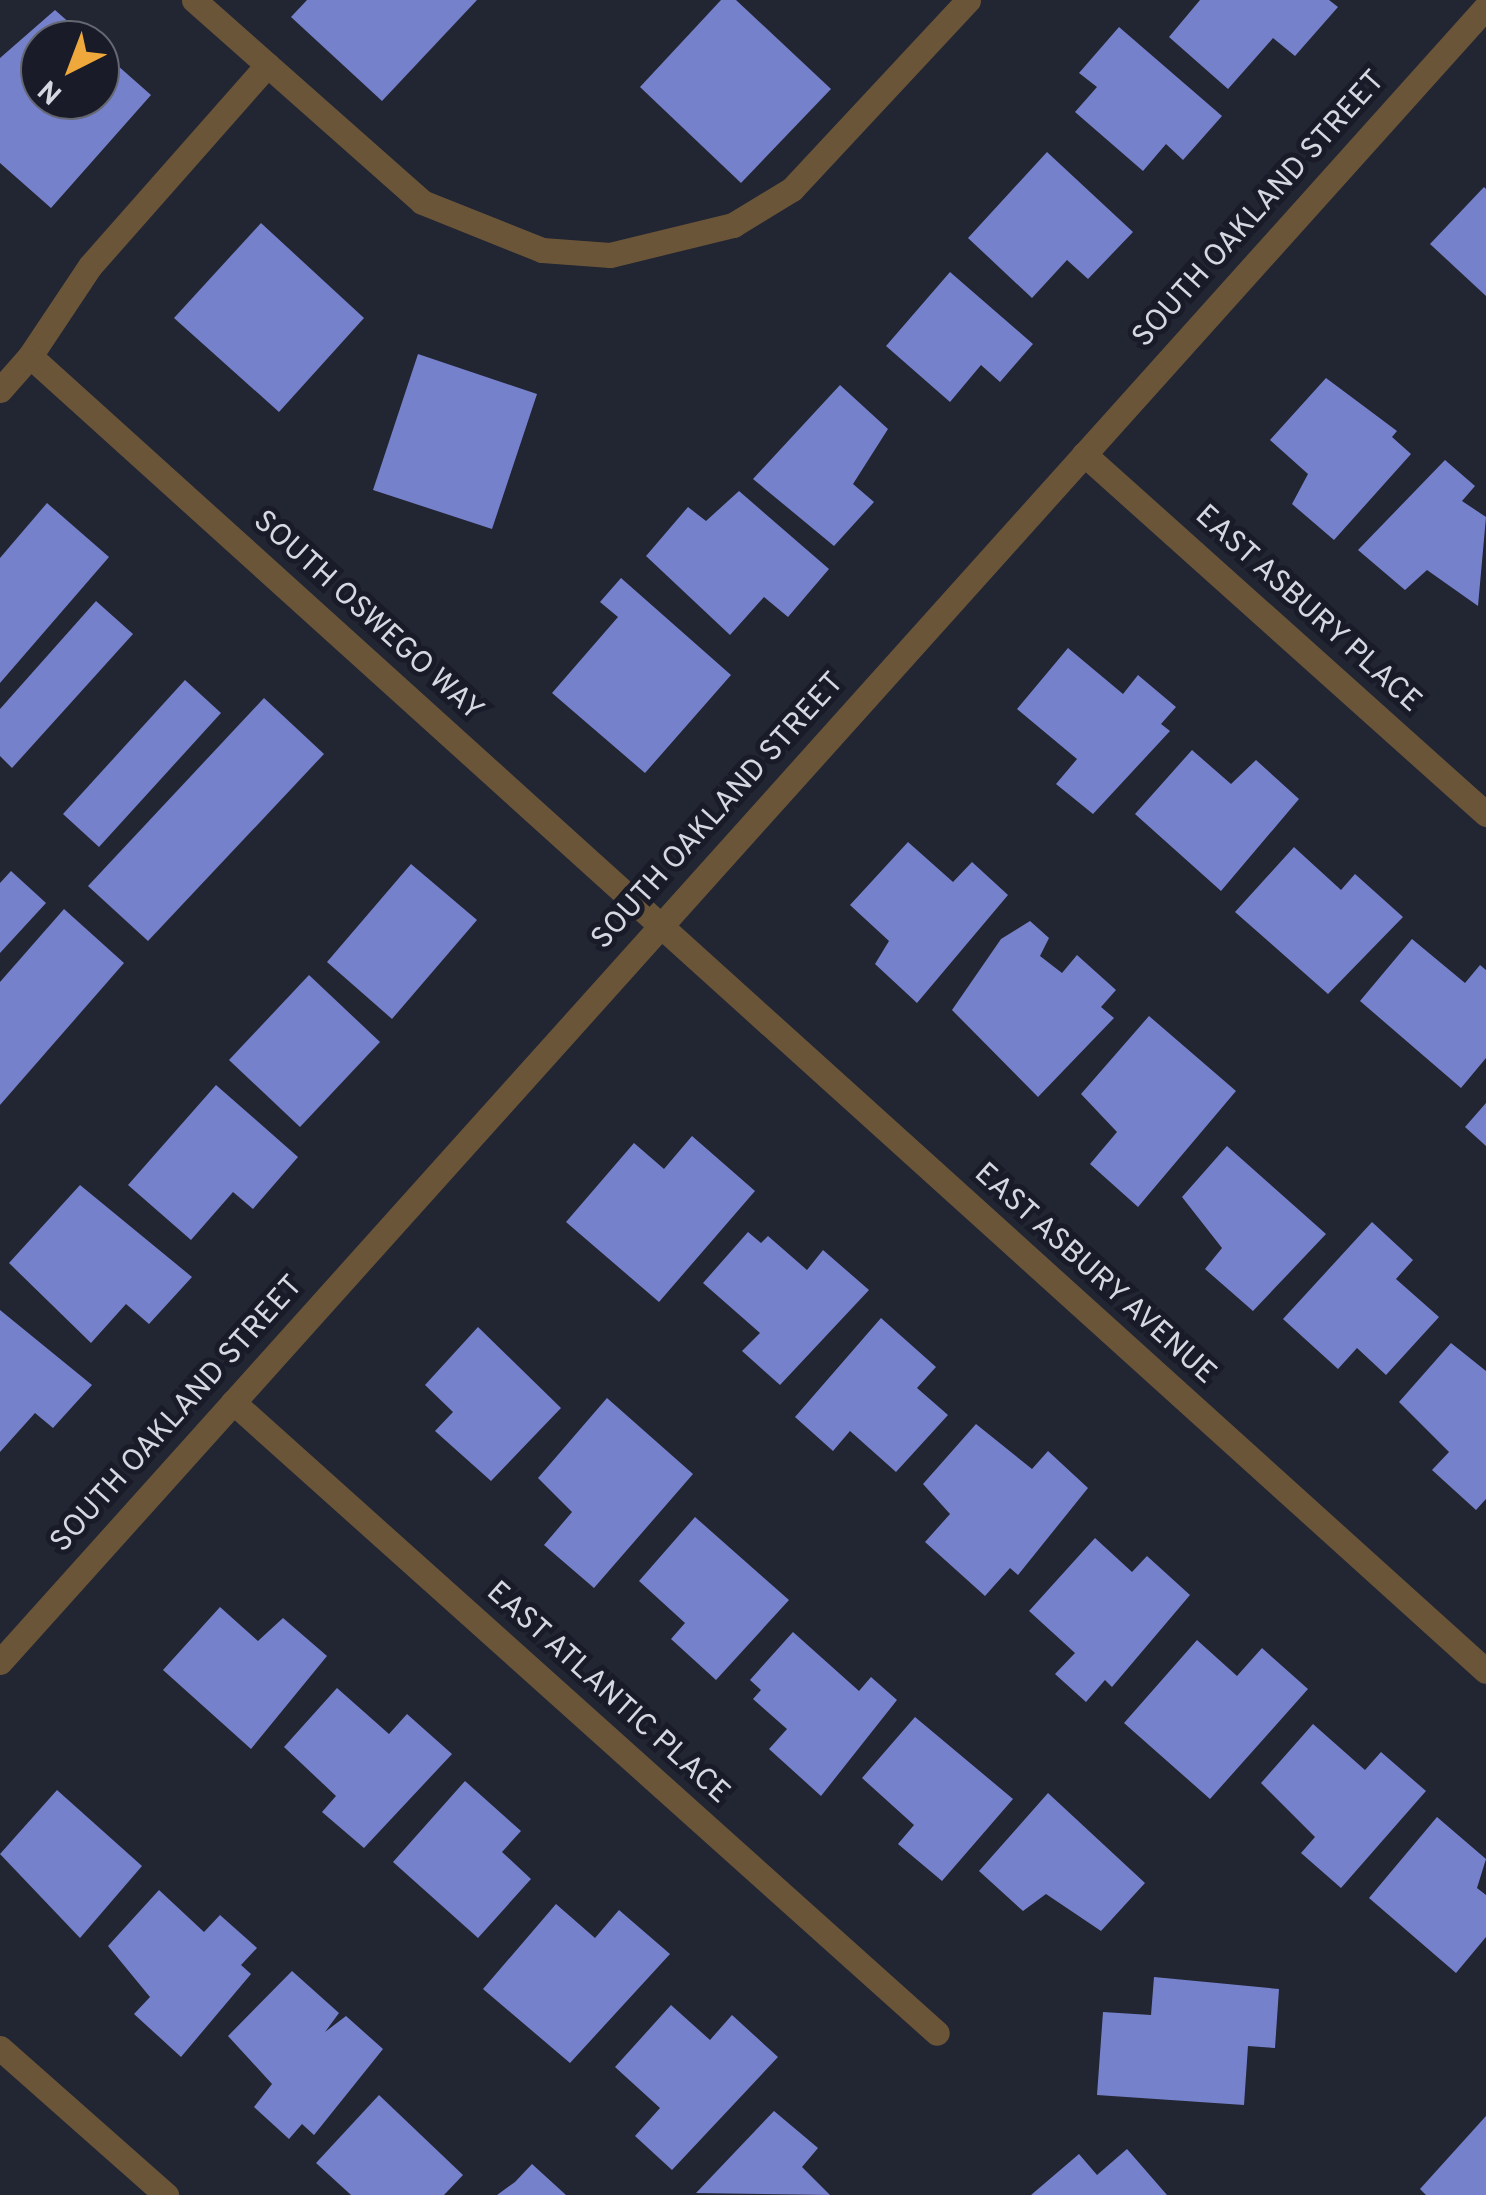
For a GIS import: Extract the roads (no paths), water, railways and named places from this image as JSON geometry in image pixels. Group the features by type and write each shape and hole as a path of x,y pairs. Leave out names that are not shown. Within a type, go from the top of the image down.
{"street":[{"path":"194,0 422,202 542,250 610,255 733,225 792,189 968,0"},
{"name":"SOUTH OAKLAND STREET","path":"0,1662 1486,6"},
{"path":"0,390 30,356 90,266 268,65"},
{"name":"SOUTH OSWEGO WAY","path":"30,356 658,928"},
{"name":"EAST ASBURY PLACE","path":"1084,454 1486,814"},
{"name":"EAST ASBURY AVENUE","path":"658,928 1486,1671"},
{"name":"EAST ATLANTIC PLACE","path":"233,1402 937,2033"},
{"path":"0,2048 166,2195"}]}
